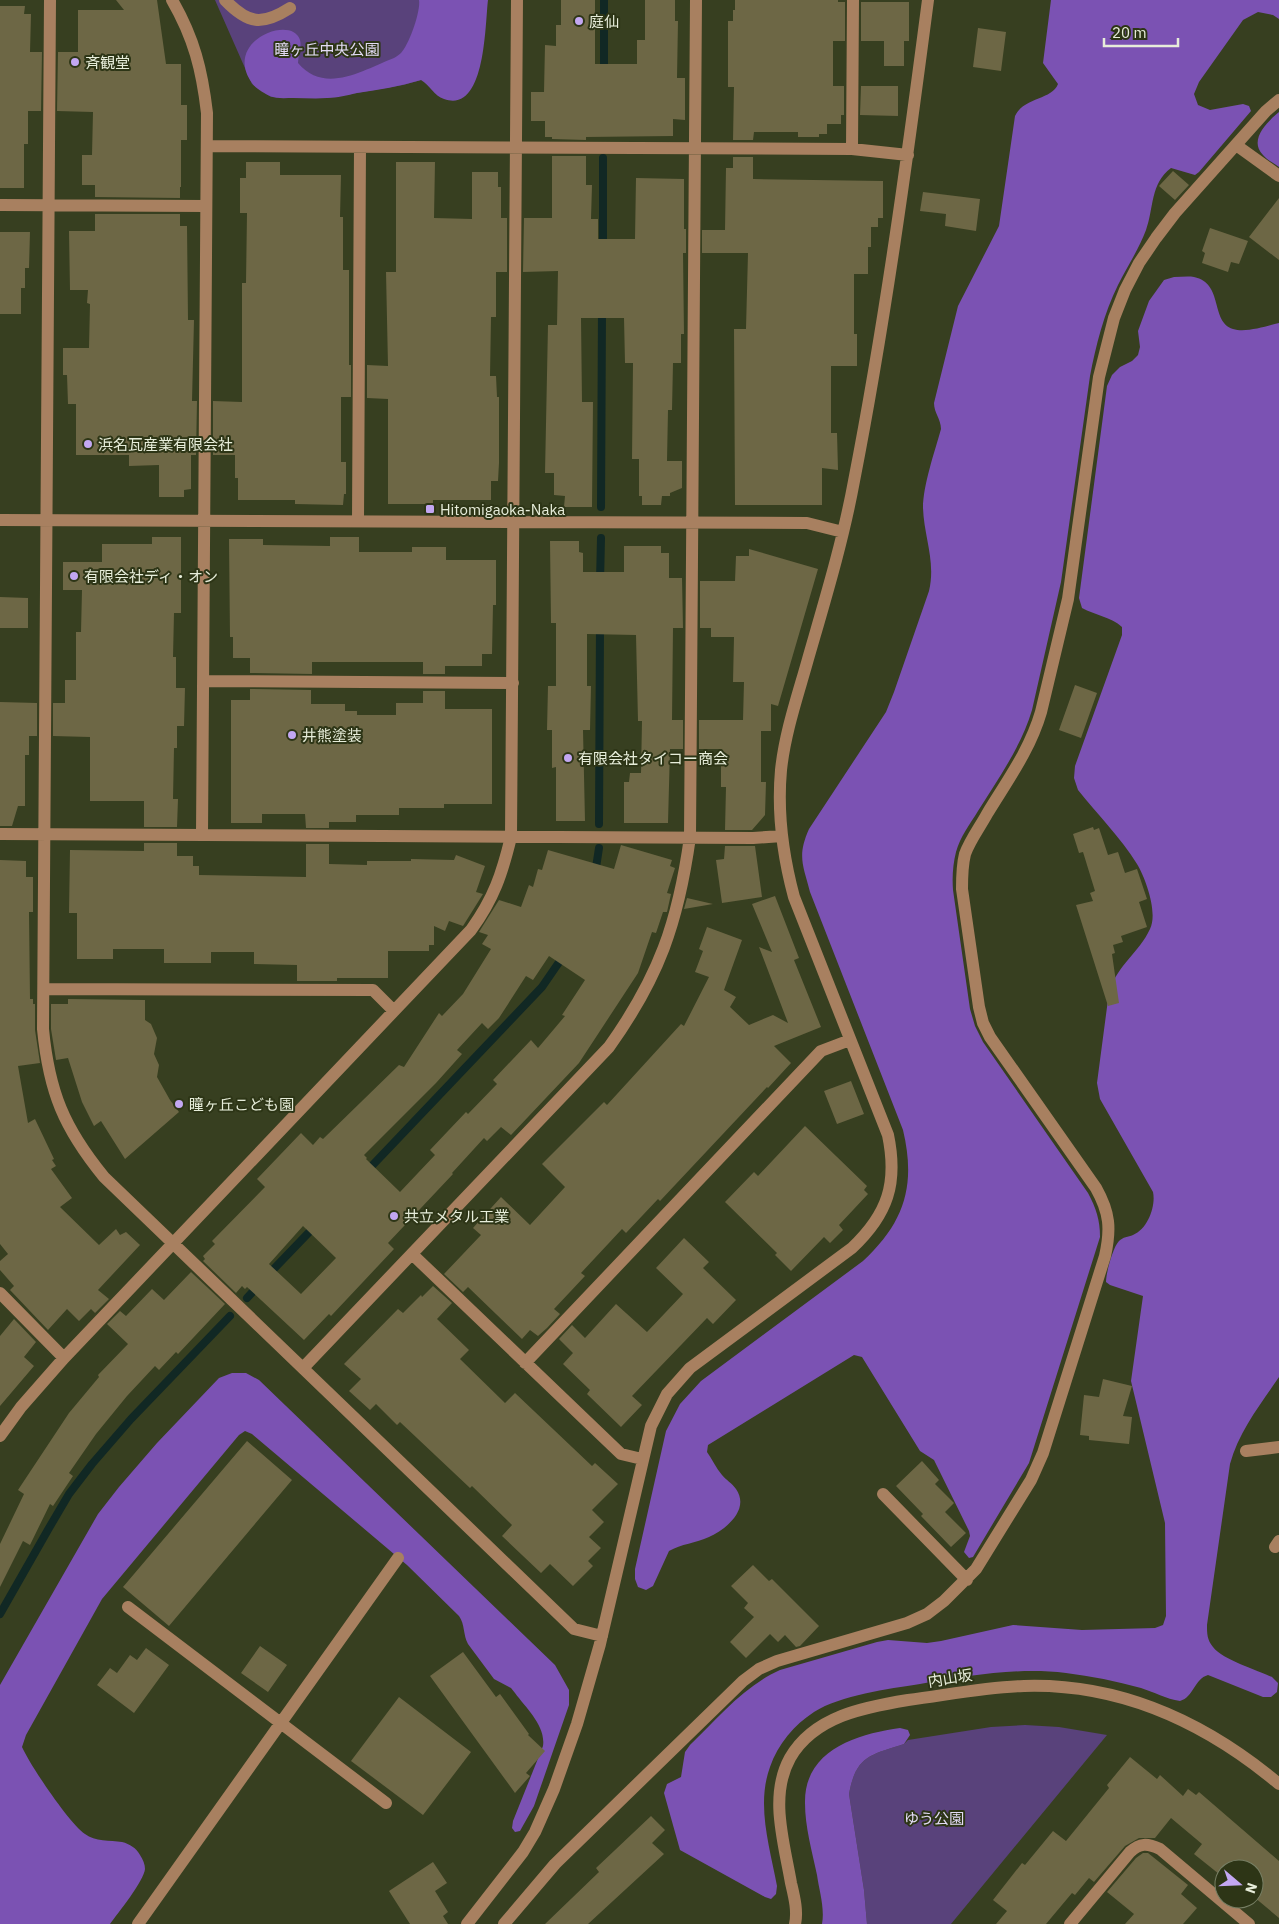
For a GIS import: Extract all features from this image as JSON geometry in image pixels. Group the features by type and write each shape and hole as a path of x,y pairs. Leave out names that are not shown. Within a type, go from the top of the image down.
{"street":[{"path":"50,0 43,1029 46,1061 54,1093 66,1123 83,1151 104,1177 574,1629 602,1636"},
{"path":"172,0 196,51 202,74 207,113 202,835"},
{"path":"225,0 243,17 254,20 271,18 290,8"},
{"path":"0,1436 21,1407 64,1358 471,930 485,910 501,874 511,837 517,0"},
{"path":"303,1368 609,1047 649,985 676,915 684,879 690,837 696,0"},
{"path":"852,149 853,0"},
{"path":"467,1924 523,1852 545,1811 577,1724 602,1636 642,1459 651,1426 658,1410 678,1380 690,1368 852,1248 868,1234 880,1216 888,1197 893,1176 888,1134 794,897 785,864 780,804 781,770 786,736 843,532 863,436 908,155 928,0"},
{"path":"504,1924 555,1864 758,1669 777,1661 907,1623 927,1614 944,1601 967,1580 984,1558 1038,1467 1104,1256 1109,1238 1109,1221 1105,1204 1096,1188 990,1037 983,1023 962,889 962,871 966,853 973,837 1024,754 1037,727 1068,599 1099,377 1114,318 1136,270 1156,238 1175,213 1236,144 1266,111 1279,100"},
{"path":"1236,144 1279,176"},
{"path":"207,146 852,149 908,155"},
{"path":"358,521 360,147"},
{"path":"0,205 206,206"},
{"path":"0,520 807,523 843,532"},
{"path":"203,681 512,683"},
{"path":"0,834 753,838 782,836"},
{"path":"44,989 373,990 394,1011"},
{"path":"526,1363 821,1052 850,1040"},
{"path":"412,1254 621,1454 642,1459"},
{"path":"0,1293 64,1358"},
{"path":"1246,1451 1279,1447"},
{"path":"883,1494 967,1580"},
{"path":"138,1924 398,1558"},
{"path":"128,1607 386,1803"},
{"name":"内山坂","path":"795,1924 794,1899 780,1818 780,1787 784,1772 800,1744 811,1733 838,1717 884,1704 987,1688 1044,1687 1100,1693 1137,1702 1206,1732 1238,1752 1279,1784"},
{"path":"1070,1924 1130,1852 1138,1845 1150,1844 1160,1849 1249,1924"}],"green space":[{"name":"瞳ヶ丘中央公園","path":"215,0 449,0 443,74 403,85 328,98 271,97 252,84"},
{"name":"ゆう公園","path":"1025,1725 1059,1727 1107,1735 951,1924 867,1924 864,1890 849,1794 852,1781 861,1764 866,1759 882,1751 904,1744 908,1740 991,1727"}],"shaded area":[{"path":"419,0 488,0 484,46 476,81 468,93 458,100 441,98 421,80 335,98 275,98 255,87 245,68 246,55 252,44 262,36 273,31 285,30 294,33 300,40 301,46 298,63 309,72 320,77 332,79 357,73 394,58 401,53 414,28"},
{"path":"1051,0 1279,0 1279,19 1273,15 1258,12 1243,20 1199,82 1194,94 1198,105 1210,110 1243,104 1249,106 1251,111 1195,175 1171,168 1164,174 1156,189 1149,222 1143,237 1118,285 1109,307 1098,341 1090,376 1061,582 1032,710 1022,737 963,836 954,861 953,890 970,1009 975,1026 983,1042 1088,1193 1097,1214 1100,1237 1029,1463 973,1557 969,1558 964,1552 970,1536 969,1531 934,1460 920,1451 862,1357 854,1355 708,1445 707,1452 720,1472 740,1496 738,1511 723,1529 704,1539 669,1551 653,1586 646,1590 638,1587 635,1579 635,1569 666,1431 680,1404 701,1381 863,1261 889,1232 904,1202 908,1168 903,1130 810,892 803,867 802,854 809,829 886,712 929,591 931,569 923,508 927,479 941,429 934,403 958,306 999,226 1015,116 1025,105 1050,93 1058,84 1043,63"},
{"path":"1279,112 1279,167 1263,155 1258,143 1261,131"},
{"path":"1174,277 1194,277 1210,287 1221,319 1233,329 1250,330 1279,323 1279,1377 1244,1429 1230,1464 1207,1625 1207,1634 1210,1642 1218,1652 1272,1677 1278,1683 1277,1692 1271,1697 1263,1697 1208,1675 1200,1680 1185,1699 1180,1701 1141,1688 1104,1679 1048,1671 1029,1671 974,1675 894,1688 837,1701 814,1712 793,1729 777,1751 770,1767 766,1781 764,1811 777,1886 776,1894 771,1899 680,1850 664,1793 667,1784 681,1777 685,1752 690,1745 732,1703 755,1685 780,1670 888,1640 927,1643 1013,1625 1082,1630 1155,1628 1163,1625 1166,1616 1165,1523 1131,1381 1143,1296 1106,1282 1114,1249 1119,1241 1143,1228 1150,1216 1154,1198 1153,1192 1100,1099 1097,1083 1109,992 1123,966 1150,929 1153,914 1150,896 1137,864 1116,835 1078,790 1074,778 1075,766 1122,635 1122,627 1113,621 1082,608 1079,598 1107,386 1112,375 1120,367 1132,361 1138,355 1140,347 1138,331 1149,301 1164,280"},
{"path":"232,1373 246,1373 259,1380 555,1665 569,1690 569,1705 534,1806 520,1831 515,1832 512,1828 513,1821 543,1746 541,1731 534,1718 511,1688 494,1679 468,1644 459,1616 407,1565 252,1434 245,1431 239,1435 102,1599 26,1735 22,1747 33,1767 78,1828 89,1837 130,1845 137,1850 143,1860 144,1874 110,1924 0,1924 0,1685 98,1514 157,1443 219,1378"},
{"path":"900,1728 908,1730 910,1735 904,1744 882,1751 866,1759 856,1772 849,1794 864,1890 867,1924 822,1924 821,1899 806,1821 807,1785 813,1770 823,1758 836,1748 851,1740 867,1735"}],"building":[{"path":"116,0 157,0 166,64 181,64 181,105 187,105 187,140 181,140 180,198 95,197 95,185 82,185 82,155 92,155 93,112 57,111 58,52 78,52 78,10 124,10"},
{"path":"561,0 595,0 595,64 637,64 637,40 645,40 645,0 675,0 675,21 678,21 677,78 685,78 685,120 673,119 673,136 586,137 586,140 552,139 552,137 545,137 545,121 531,121 531,92 544,92 545,45 556,46 556,25 561,25"},
{"path":"735,0 838,0 838,2 845,2 845,41 833,41 833,86 844,86 844,115 841,115 841,124 827,124 827,134 819,134 819,137 798,137 798,132 754,132 753,140 733,140 734,87 728,87 728,21 733,21"},
{"path":"861,2 909,2 909,41 904,41 904,66 884,66 884,41 861,41"},
{"path":"0,6 25,6 24,14 31,14 30,52 42,52 41,111 28,111 28,144 24,144 24,188 0,188"},
{"path":"978,28 1006,32 1001,71 973,67"},
{"path":"861,86 898,86 898,116 860,115"},
{"path":"552,156 586,156 586,185 592,185 591,219 598,219 598,239 635,239 636,178 684,179 686,253 683,253 684,334 681,334 681,363 673,363 672,410 668,410 667,461 682,461 682,488 670,493 670,496 662,496 661,505 642,505 642,496 639,496 639,459 632,459 633,363 625,363 624,318 581,318 582,402 593,402 592,507 564,507 565,496 554,495 554,473 545,473 548,325 557,325 558,271 523,272 524,218 552,218"},
{"path":"733,157 753,157 753,179 883,181 883,218 878,218 878,227 871,227 871,247 868,247 868,274 854,274 854,334 857,334 857,366 831,366 831,433 837,433 838,470 822,468 822,505 735,505 734,329 746,329 748,253 702,253 702,230 725,230 726,168 733,168"},
{"path":"246,162 280,162 280,175 341,175 340,217 343,217 343,270 349,270 349,365 351,365 351,397 341,397 341,462 346,462 346,494 344,494 343,505 295,504 295,500 238,500 238,478 235,478 235,455 213,455 213,401 242,402 242,283 246,283 247,213 240,213 240,178 246,178"},
{"path":"396,162 435,162 434,218 472,219 472,172 498,172 498,187 501,187 501,218 507,218 507,272 496,272 496,317 491,317 490,376 496,376 497,397 499,397 499,463 498,481 491,481 491,500 433,500 433,504 388,504 388,399 367,398 367,365 388,366 386,272 396,272"},
{"path":"1173,171 1189,185 1175,200 1159,186"},
{"path":"923,192 980,199 976,231 945,226 946,214 920,211"},
{"path":"1279,198 1279,260 1249,237"},
{"path":"95,214 180,214 180,226 187,226 188,320 194,320 192,401 197,401 196,455 191,455 191,489 184,490 184,497 159,497 159,465 129,466 129,455 76,455 76,404 68,404 67,375 63,375 63,348 89,348 90,304 87,303 88,290 70,290 69,231 95,231"},
{"path":"1210,228 1248,241 1239,264 1231,262 1228,272 1202,263 1205,253 1202,251"},
{"path":"0,232 30,232 29,268 25,268 25,288 21,288 21,314 0,314"},
{"path":"152,537 181,537 181,613 174,613 173,657 176,657 176,688 185,688 184,726 177,726 177,748 174,748 173,799 178,799 177,827 144,827 144,801 90,801 90,737 53,736 53,703 65,703 65,680 76,680 76,632 81,632 82,590 63,590 63,562 102,562 102,544 152,544"},
{"path":"330,537 359,537 359,552 412,552 412,547 446,547 446,560 496,560 496,605 493,605 492,654 482,654 482,666 445,666 445,674 423,674 423,662 312,662 312,674 250,673 250,658 233,658 233,637 230,637 229,539 263,539 263,545 330,546"},
{"path":"550,541 579,541 579,552 583,553 583,572 624,572 624,546 661,546 661,553 669,553 669,578 682,578 683,628 673,628 672,720 683,720 683,749 670,749 668,823 624,823 624,782 629,782 630,773 641,773 642,721 638,721 636,635 587,634 587,686 591,686 590,730 583,730 585,821 556,821 556,767 552,768 552,730 547,730 548,686 556,686 556,623 551,623"},
{"path":"749,549 818,569 778,706 771,704 771,731 761,731 761,782 766,782 765,815 752,830 725,830 726,787 721,787 721,749 699,749 699,720 743,720 744,682 733,682 734,637 711,637 711,628 700,628 700,581 735,581 736,556 749,556"},
{"path":"0,597 28,598 28,628 0,628"},
{"path":"1075,685 1097,693 1081,738 1059,730"},
{"path":"250,689 311,690 311,704 345,704 345,711 357,711 357,715 396,715 396,703 423,703 423,691 445,691 445,709 492,709 492,804 444,804 444,808 399,808 399,815 356,815 356,822 329,822 329,828 306,828 305,814 262,814 262,823 231,823 231,700 250,700"},
{"path":"0,702 37,703 37,736 29,736 29,755 25,755 25,806 18,806 12,826 0,826"},
{"path":"1093,827 1094,830 1099,828 1108,855 1118,852 1125,873 1137,869 1147,899 1139,902 1147,927 1121,936 1123,942 1113,945 1115,953 1112,954 1119,1003 1108,1006 1076,905 1093,901 1090,893 1095,891 1083,852 1079,853 1073,834"},
{"path":"144,843 177,843 177,856 193,856 193,866 199,866 199,875 306,877 306,844 329,844 329,864 367,865 367,861 411,861 411,859 454,860 456,855 485,866 476,892 483,894 463,926 449,921 445,931 434,926 434,945 429,945 429,951 388,951 388,978 337,978 337,981 297,981 297,965 254,964 254,952 211,952 211,963 164,963 164,949 113,949 113,959 77,959 77,913 69,913 70,850 144,851"},
{"path":"621,845 672,860 670,866 675,868 667,893 671,894 667,912 663,912 656,933 652,932 638,973 579,1063 511,1135 501,1127 487,1141 484,1138 388,1243 394,1249 331,1316 329,1314 304,1340 247,1287 245,1289 242,1286 236,1293 203,1261 205,1259 203,1256 215,1244 212,1241 265,1187 257,1179 301,1133 313,1145 320,1137 323,1139 399,1065 404,1067 439,1013 442,1016 463,994 491,949 482,944 488,935 479,932 499,900 521,907 529,885 533,887 538,869 542,870 548,850 614,869","holes":["549,956 585,980 562,1015 565,1016 538,1048 531,1040 493,1080 497,1084 468,1114 466,1112 430,1150 435,1155 400,1192 364,1155 436,1083 462,1054 457,1050 482,1023 488,1029 499,1018 526,976 533,980","303,1226 336,1258 301,1294 269,1264"]},
{"path":"725,846 755,846 762,897 722,903 716,860 724,859"},
{"path":"0,860 26,861 26,877 33,877 33,912 29,912 30,999 33,999 33,1004 35,1004 35,1030 40,1063 18,1066 28,1123 35,1119 54,1159 52,1160 56,1166 51,1169 72,1198 60,1207 99,1245 116,1229 120,1235 126,1232 140,1245 98,1290 109,1299 95,1313 91,1309 79,1321 67,1309 48,1330 10,1290 14,1286 0,1270 0,1261 8,1254 0,1244"},
{"path":"775,896 799,958 794,960 821,1027 774,1046 791,1063 660,1201 658,1199 626,1233 622,1229 581,1273 585,1276 554,1309 560,1314 547,1328 538,1336 530,1330 522,1339 468,1287 463,1292 444,1274 481,1235 473,1228 501,1197 530,1225 565,1187 542,1164 604,1102 607,1105 681,1024 684,1026 709,977 695,972 703,951 699,949 707,927 742,940 724,990 736,997 730,1007 749,1025 773,1015 788,1023 759,947 772,952 752,904"},
{"path":"687,898 713,904 684,909"},
{"path":"68,999 145,1000 145,1020 151,1024 157,1038 154,1054 159,1065 157,1077 179,1112 125,1159 101,1121 94,1126 82,1102 68,1058 56,1060 51,1029 51,1004 68,1004"},
{"path":"851,1081 864,1114 837,1124 824,1091"},
{"path":"805,1126 867,1186 864,1190 868,1194 839,1225 843,1230 830,1243 824,1237 791,1271 775,1255 777,1253 725,1202 754,1172 758,1176"},
{"path":"684,1238 709,1262 703,1268 736,1300 713,1324 707,1318 632,1396 642,1405 621,1427 587,1394 590,1390 563,1364 573,1353 559,1339 572,1325 585,1338 616,1304 647,1332 683,1294 656,1268"},
{"path":"191,1272 225,1304 178,1354 176,1352 159,1370 155,1366 96,1434 69,1473 73,1476 53,1506 50,1504 30,1545 23,1541 0,1587 0,1544 24,1494 18,1490 69,1413 99,1377 98,1375 128,1344 107,1324 120,1311 126,1316 152,1289 164,1300"},
{"path":"433,1286 452,1303 437,1319 469,1350 460,1359 505,1403 515,1393 592,1466 595,1463 618,1484 592,1510 604,1522 589,1537 601,1548 588,1561 593,1566 573,1586 550,1564 541,1573 502,1536 512,1525 472,1486 470,1488 400,1422 397,1425 376,1404 370,1410 349,1391 361,1379 344,1364 398,1309 403,1313"},
{"path":"14,1319 36,1342 24,1357 34,1366 0,1406 0,1336"},
{"path":"1103,1379 1132,1386 1123,1416 1132,1417 1129,1444 1089,1440 1089,1436 1080,1435 1084,1395 1099,1397"},
{"path":"247,1441 292,1480 169,1626 123,1587"},
{"path":"922,1461 939,1480 935,1484 954,1503 945,1512 966,1533 951,1547 921,1516 923,1514 896,1486"},
{"path":"753,1565 769,1581 772,1579 819,1626 800,1646 796,1647 785,1635 778,1642 770,1634 746,1658 730,1642 754,1617 744,1608 748,1603 731,1586"},
{"path":"260,1646 287,1665 268,1692 241,1673"},
{"path":"146,1648 169,1665 134,1713 97,1685 110,1668 117,1673 130,1655 137,1660"},
{"path":"463,1652 496,1697 500,1694 528,1735 545,1751 526,1773 530,1776 515,1793 430,1676"},
{"path":"399,1697 471,1752 423,1815 351,1761"},
{"path":"1130,1757 1157,1779 1160,1775 1183,1796 1188,1789 1196,1795 1199,1792 1279,1861 1279,1918 1264,1905 1264,1859 1214,1859 1214,1870 1194,1854 1202,1844 1171,1818 1155,1838 1139,1838 1125,1846 1094,1882 1089,1878 1075,1895 1072,1893 1046,1924 996,1924 1007,1911 993,1900 1022,1863 1025,1865 1053,1831 1066,1841 1109,1788 1107,1785"},
{"path":"651,1816 665,1830 652,1843 664,1854 588,1924 545,1924 599,1872 596,1868"},
{"path":"1143,1853 1148,1853 1188,1885 1181,1894 1197,1908 1183,1924 1125,1924 1134,1914 1107,1892 1136,1858"},
{"path":"433,1862 447,1883 435,1891 448,1912 443,1916 448,1924 410,1924 389,1891"}],"waterway":[{"path":"604,0 604,73"},
{"path":"603,158 603,248"},
{"path":"601,507 602,309"},
{"path":"600,582 601,538"},
{"path":"599,824 600,626"},
{"path":"595,874 599,848"},
{"path":"367,1171 542,987 564,955"},
{"path":"267,1276 316,1225"},
{"path":"247,1298 259,1285"},
{"path":"0,1614 69,1494 92,1464 131,1419 230,1316"}],"place":[{"name":"庭仙","path":"579,21"},
{"name":"斉観堂","path":"75,62"},
{"name":"浜名瓦産業有限会社","path":"88,444"},
{"name":"Hitomigaoka-Naka","path":"430,509"},
{"name":"有限会社ディ・オン","path":"74,576"},
{"name":"井熊塗装","path":"292,735"},
{"name":"有限会社タイコー商会","path":"568,758"},
{"name":"瞳ヶ丘こども園","path":"179,1104"},
{"name":"共立メタル工業","path":"394,1216"}]}
